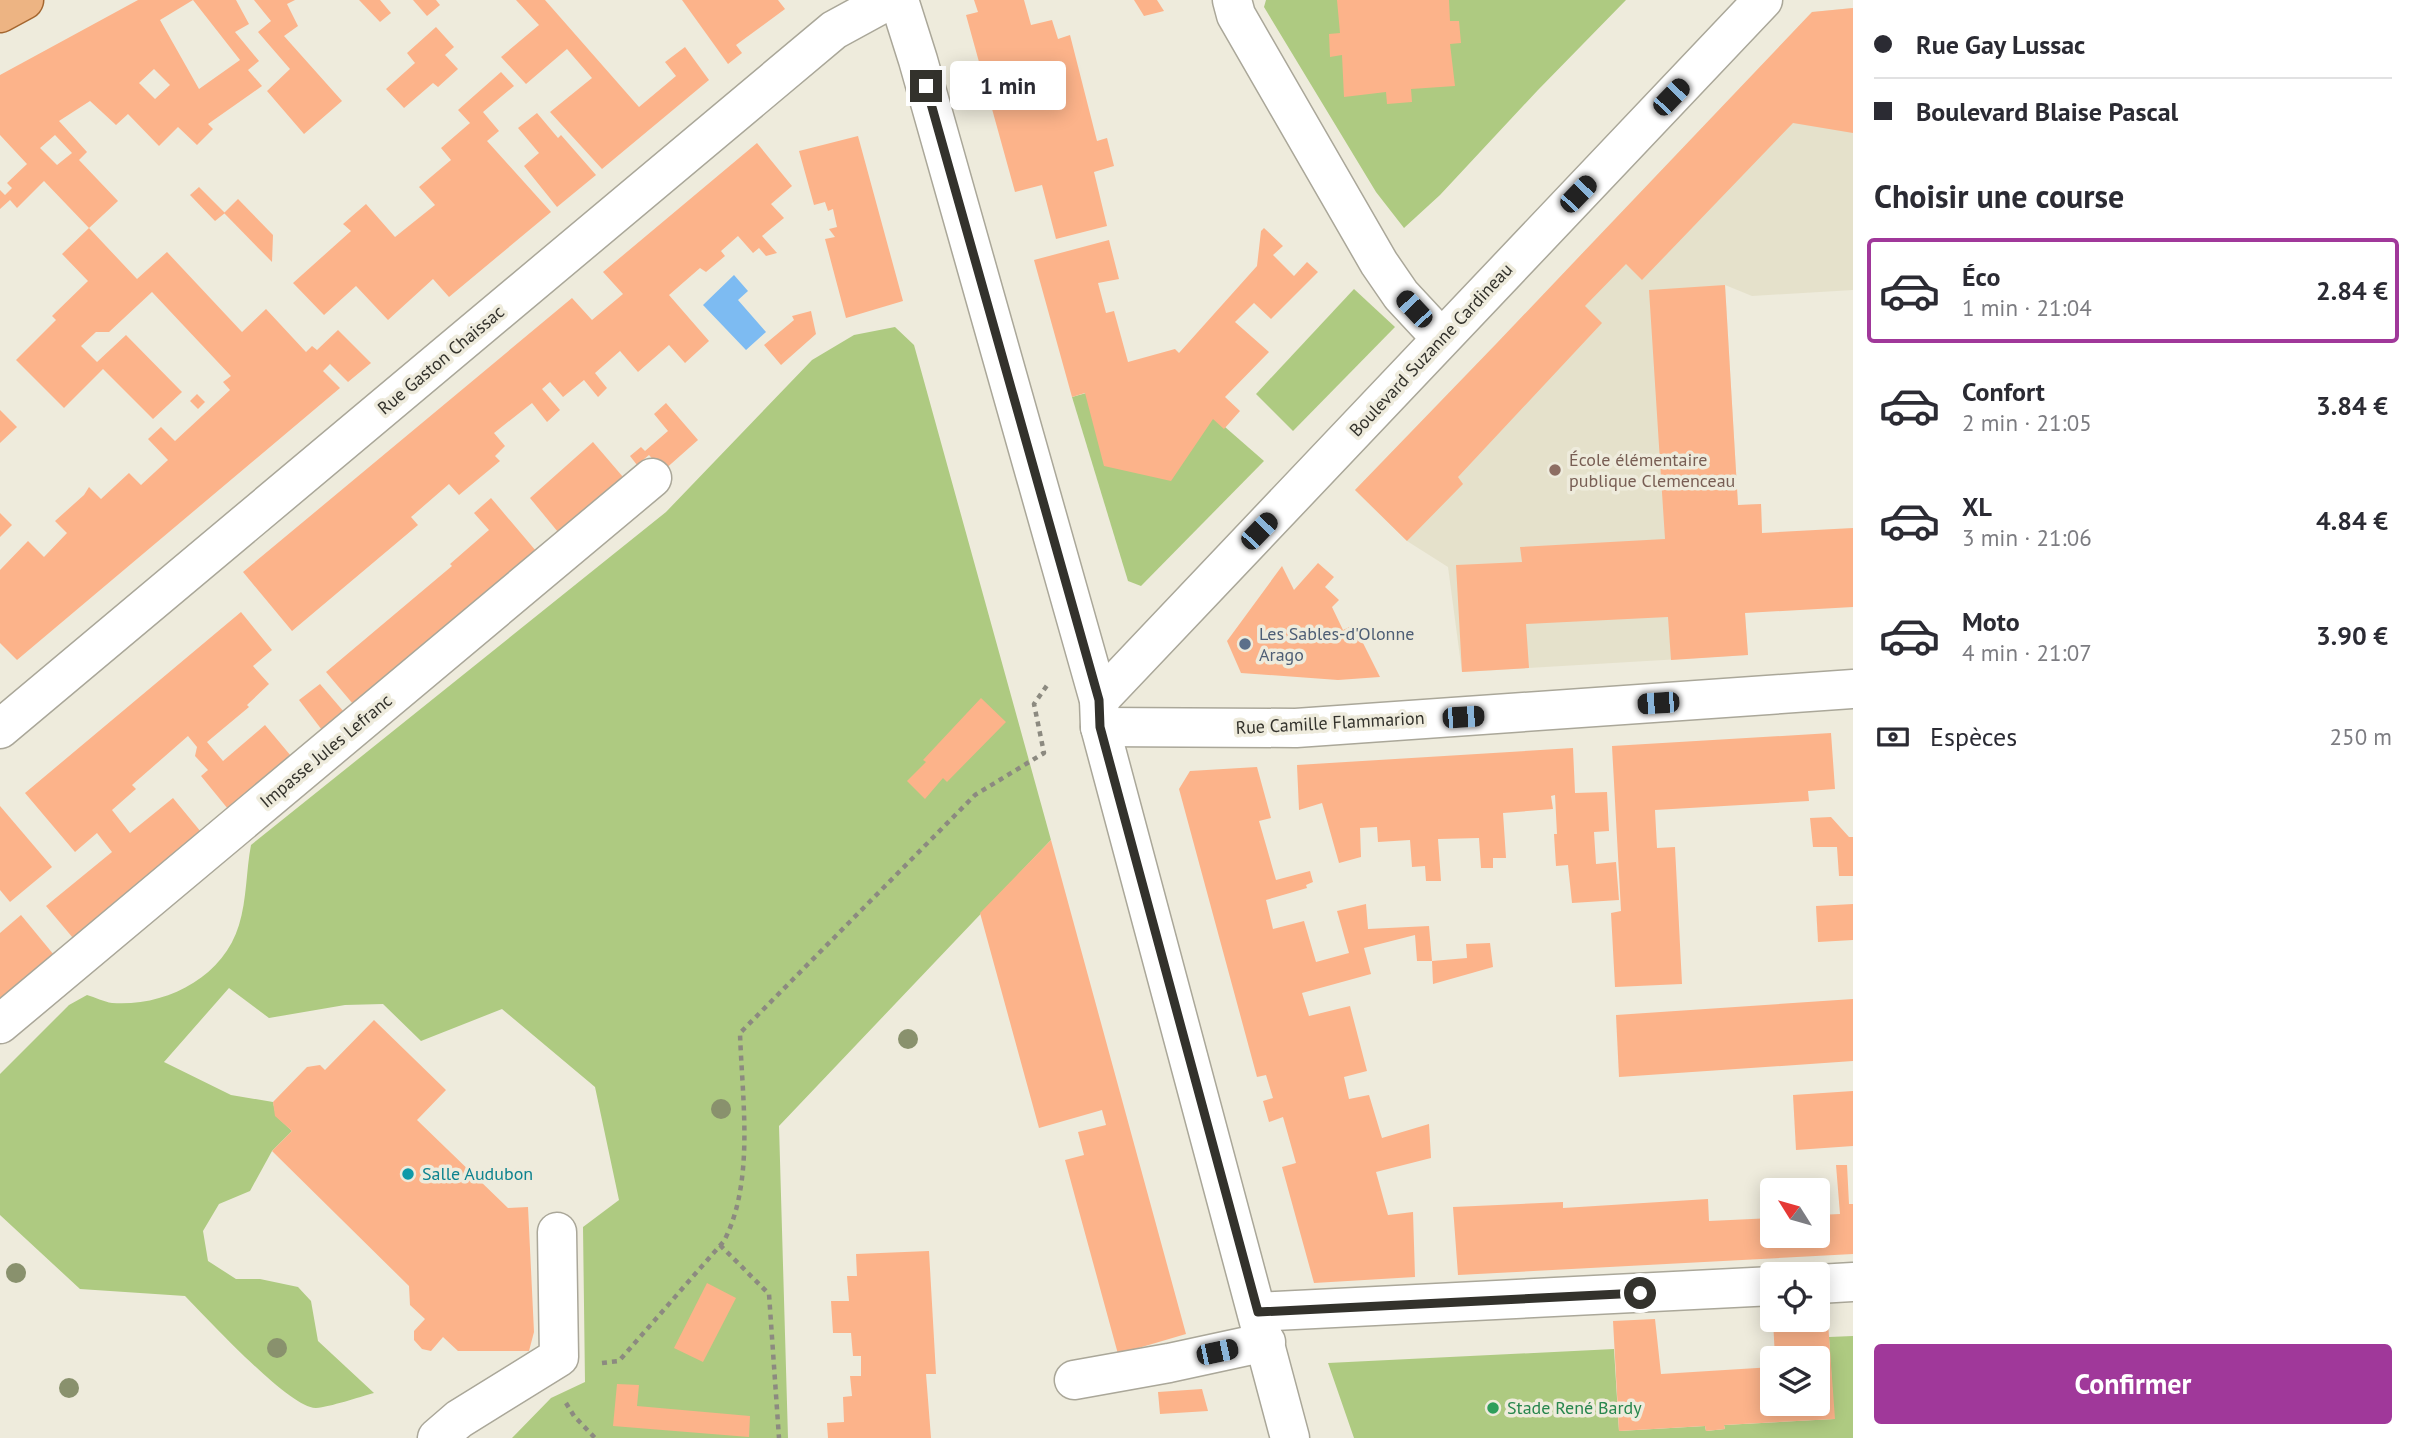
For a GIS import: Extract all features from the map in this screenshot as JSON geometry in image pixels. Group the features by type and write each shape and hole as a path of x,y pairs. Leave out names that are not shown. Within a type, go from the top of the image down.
{"main road":[{"path":"0,13 24,0"}],"street":[{"name":"Rue Gaston Chaissac","path":"0,729 834,30 890,0"},
{"path":"899,0 1100,714 1290,1438"},
{"path":"1232,0 1236,15 1379,263 1401,295 1441,338"},
{"name":"Boulevard Suzanne Cardineau","path":"1100,714 1441,338 1763,0"},
{"name":"Impasse Jules Lefranc","path":"0,1024 652,478"},
{"name":"Rue Camille Flammarion","path":"1100,714 1296,728 1853,690"},
{"path":"437,1438 459,1419 559,1357 557,1232"},
{"path":"1830,1283 1853,1282"},
{"path":"1074,1380 1169,1363 1262,1327 1760,1287"}],"path":[{"path":"559,1357 571,1367 619,1361 720,1245 732,1224 744,1174 740,1033 975,795 1044,753 1034,704 1048,684"},
{"path":"720,1245 769,1294 779,1438"}],"shaded area":[{"name":"École élémentaire publique Clemenceau","path":"1853,8 1853,290 1752,296 1725,285 1738,505 1761,504 1762,533 1745,613 1748,655 1462,672 1448,567 1407,541 1355,490 1812,12"}],"green space":[{"path":"1266,0 1626,0 1440,195 1404,228 1376,192 1264,7"},
{"path":"1354,289 1395,327 1293,431 1256,394"},
{"path":"895,327 914,345 1051,840 779,1126 788,1438 512,1438 551,1398 585,1382 583,1227 619,1200 595,1087 502,1009 421,1041 383,1004 345,1005 269,1018 229,988 164,1062 231,1095 273,1102 276,1116 292,1131 272,1151 250,1191 219,1204 203,1231 208,1261 236,1279 260,1279 298,1287 311,1301 318,1341 374,1393 316,1408 304,1404 269,1379 185,1296 80,1289 0,1215 0,1074 69,1005 87,995 112,1003 152,1000 171,994 206,974 231,944 239,925 251,845 666,512 812,360 854,335"},
{"path":"1162,372 1264,461 1141,586 1128,581 1072,397"},
{"path":"1853,1336 1853,1438 1354,1438 1328,1363 1614,1349 1619,1431 1705,1426 1706,1431 1725,1429 1724,1425 1834,1419 1829,1337"}],"water":[{"path":"734,275 748,291 738,300 766,332 746,350 703,305"}],"building":[{"path":"138,0 193,0 236,0 249,24 235,32 259,61 248,70 262,86 208,124 213,129 197,145 178,127 159,146 128,114 116,125 90,101 59,121 87,152 79,160 118,201 89,228 44,181 17,208 10,200 0,209 0,190 5,195 12,188 7,183 27,164 0,135 0,75","holes":["193,0 240,60 199,89 160,20","154,69 170,85 155,99 139,83","55,135 72,153 57,165 40,148"]},
{"path":"254,0 295,0 287,4 298,26 284,36 342,101 304,134 267,91 290,69 258,32 271,21"},
{"path":"359,0 380,0 391,13 380,22"},
{"path":"413,0 436,0 440,5 427,16"},
{"path":"516,0 545,0 639,107 676,76 665,62 685,47 709,80 602,169 550,112 592,78 567,49 526,84 501,57 539,25"},
{"path":"682,0 778,0 785,9 736,45 742,53 728,64"},
{"path":"974,0 1024,0 1031,25 1052,20 1058,39 1070,35 1097,141 1107,138 1114,166 1094,172 1107,226 1056,239 1042,185 1015,192 966,15 978,12"},
{"path":"1134,0 1157,0 1164,11 1144,16"},
{"path":"1337,0 1449,0 1450,21 1459,21 1461,43 1450,44 1455,86 1411,89 1412,102 1387,104 1386,92 1344,97 1342,55 1330,57 1329,34 1340,33"},
{"path":"1853,8 1853,133 1793,123 1642,280 1626,264 1585,306 1602,323 1458,477 1463,484 1407,541 1355,490 1812,12"},
{"path":"436,27 454,47 445,55 458,69 438,87 433,83 404,108 386,89 415,63 407,53"},
{"path":"501,72 514,86 483,112 499,131 487,141 551,212 449,297 433,279 388,320 356,286 324,315 293,283 351,231 343,224 366,204 395,237 435,205 419,187 451,160 441,148 470,123 458,110"},
{"path":"537,113 558,138 561,135 596,175 557,207 524,166 539,153 518,128"},
{"path":"858,136 903,301 846,318 825,239 835,237 829,229 837,227 833,209 828,211 825,202 814,205 799,151"},
{"path":"757,143 792,186 771,204 784,218 762,236 777,253 766,256 759,248 753,253 738,236 721,251 725,256 706,272 700,268 669,295 709,341 685,363 669,345 638,372 620,351 595,373 607,388 598,397 584,380 563,397 550,382 542,389 560,410 547,422 532,403 494,433 505,446 495,456 500,461 459,495 449,484 411,517 418,525 292,631 243,572 572,298 592,320 623,294 603,272"},
{"path":"199,187 225,213 215,221 190,195"},
{"path":"238,199 273,235 272,262 224,213"},
{"path":"89,228 137,279 167,252 242,332 266,309 306,352 312,346 317,350 338,330 371,363 348,382 330,364 323,371 340,388 17,660 0,643 0,570 28,541 44,557 67,533 55,521 84,495 89,487 101,499 129,473 141,485 168,460 148,439 161,427 175,441 230,390 223,382 231,376 152,292 109,332 96,332 81,346 97,362 126,335 182,392 153,419 103,369 64,408 16,360 56,320 52,316 88,281 62,254"},
{"path":"1264,228 1283,246 1273,255 1294,276 1307,262 1318,272 1271,319 1254,303 1235,322 1269,352 1225,397 1240,411 1224,429 1213,419 1171,481 1104,466 1085,393 1072,397 1034,260 1109,240 1119,279 1098,283 1106,313 1114,311 1128,362 1175,349 1179,353 1257,266 1261,231"},
{"path":"1725,285 1738,505 1761,504 1762,533 1853,528 1853,607 1745,613 1748,655 1671,660 1668,617 1526,624 1529,668 1462,672 1456,565 1522,562 1520,547 1665,539 1649,290"},
{"path":"811,311 816,334 781,365 764,345 794,320 792,316"},
{"path":"197,394 205,402 198,409 190,401"},
{"path":"666,403 698,440 663,471 649,455 637,465 630,456 641,447 645,451 668,431 654,414"},
{"path":"0,410 17,427 0,443"},
{"path":"593,442 623,477 558,532 530,498"},
{"path":"491,498 536,551 353,704 326,672 452,566 450,564 489,530 474,513"},
{"path":"0,513 12,525 0,537"},
{"path":"1318,563 1334,577 1325,587 1339,600 1332,607 1343,630 1354,625 1380,677 1338,680 1241,673 1227,641 1282,566 1294,590"},
{"path":"241,612 272,650 253,666 269,684 247,705 249,707 207,742 223,761 265,725 291,756 228,809 201,776 208,770 195,756 197,747 188,736 132,785 136,789 112,810 130,833 173,798 201,832 73,938 46,906 112,852 97,833 75,852 25,793"},
{"path":"320,684 344,712 322,730 299,700"},
{"path":"981,698 1006,722 947,782 943,778 925,799 907,781"},
{"path":"1831,733 1835,789 1808,791 1809,801 1655,810 1657,848 1675,847 1682,984 1615,987 1611,913 1621,911 1612,746"},
{"path":"1573,748 1575,793 1607,792 1609,831 1594,832 1596,864 1616,862 1619,900 1572,903 1568,865 1556,866 1555,795 1551,796 1553,809 1503,813 1506,858 1493,858 1493,868 1481,868 1479,838 1438,839 1441,881 1426,881 1425,866 1412,867 1410,840 1378,842 1377,827 1360,828 1361,857 1339,863 1322,803 1299,810 1297,765"},
{"path":"1257,767 1271,818 1259,821 1276,880 1310,871 1313,882 1306,885 1307,888 1266,900 1273,929 1304,921 1316,962 1349,953 1337,911 1366,904 1368,929 1429,926 1432,961 1417,961 1415,935 1364,948 1371,974 1302,993 1309,1016 1350,1006 1367,1071 1344,1077 1349,1099 1369,1095 1382,1138 1429,1124 1431,1158 1376,1172 1388,1215 1413,1212 1415,1277 1314,1283 1282,1167 1296,1163 1283,1117 1269,1122 1263,1101 1273,1098 1266,1075 1257,1077 1179,789 1190,771"},
{"path":"0,806 52,867 10,902 0,890"},
{"path":"1831,817 1849,837 1853,837 1853,876 1839,876 1837,847 1813,847 1810,818"},
{"path":"1051,840 1186,1334 1118,1354 1065,1160 1084,1155 1078,1132 1106,1125 1102,1110 1039,1128 980,913"},
{"path":"1853,904 1853,940 1818,942 1816,906"},
{"path":"21,915 54,955 0,999 0,933"},
{"path":"1490,943 1493,967 1433,984 1432,961 1467,958 1466,944"},
{"path":"1853,999 1853,1061 1619,1077 1616,1015"},
{"path":"374,1020 446,1090 417,1120 508,1208 528,1207 534,1332 529,1351 458,1351 443,1337 431,1351 422,1349 414,1340 414,1331 425,1319 410,1305 409,1286 272,1151 292,1131 275,1116 273,1102 307,1067 320,1065 325,1070"},
{"path":"1853,1091 1853,1146 1796,1150 1793,1095"},
{"path":"1836,1165 1847,1165 1849,1204 1853,1204 1853,1254 1458,1275 1453,1207 1563,1202 1563,1208 1708,1199 1709,1221 1760,1219 1760,1248 1830,1248 1830,1214 1840,1214"},
{"path":"929,1251 936,1374 926,1374 931,1438 828,1438 827,1423 844,1422 843,1397 852,1396 850,1376 861,1376 861,1356 853,1356 851,1333 833,1333 831,1301 849,1301 847,1276 857,1276 856,1254"},
{"path":"707,1283 736,1298 703,1362 674,1348"},
{"path":"1655,1319 1661,1374 1760,1368 1760,1416 1830,1416 1830,1350 1835,1419 1724,1425 1725,1429 1706,1431 1705,1426 1619,1431 1613,1321"},
{"path":"1774,1332 1829,1332 1830,1346 1774,1346"},
{"path":"617,1384 639,1385 637,1406 750,1416 749,1437 613,1426"},
{"path":"1202,1389 1208,1411 1160,1414 1158,1392"}],"place":[{"name":"École élémentaire publique Clemenceau","path":"1555,470"},
{"name":"Les Sables-d'Olonne Arago","path":"1245,644"},
{"name":"Salle Audubon","path":"408,1174"},
{"name":"Stade René Bardy","path":"1493,1408"}],"route":[{"path":"926,86 1099,700 1100,727 1258,1312 1640,1293"}]}
